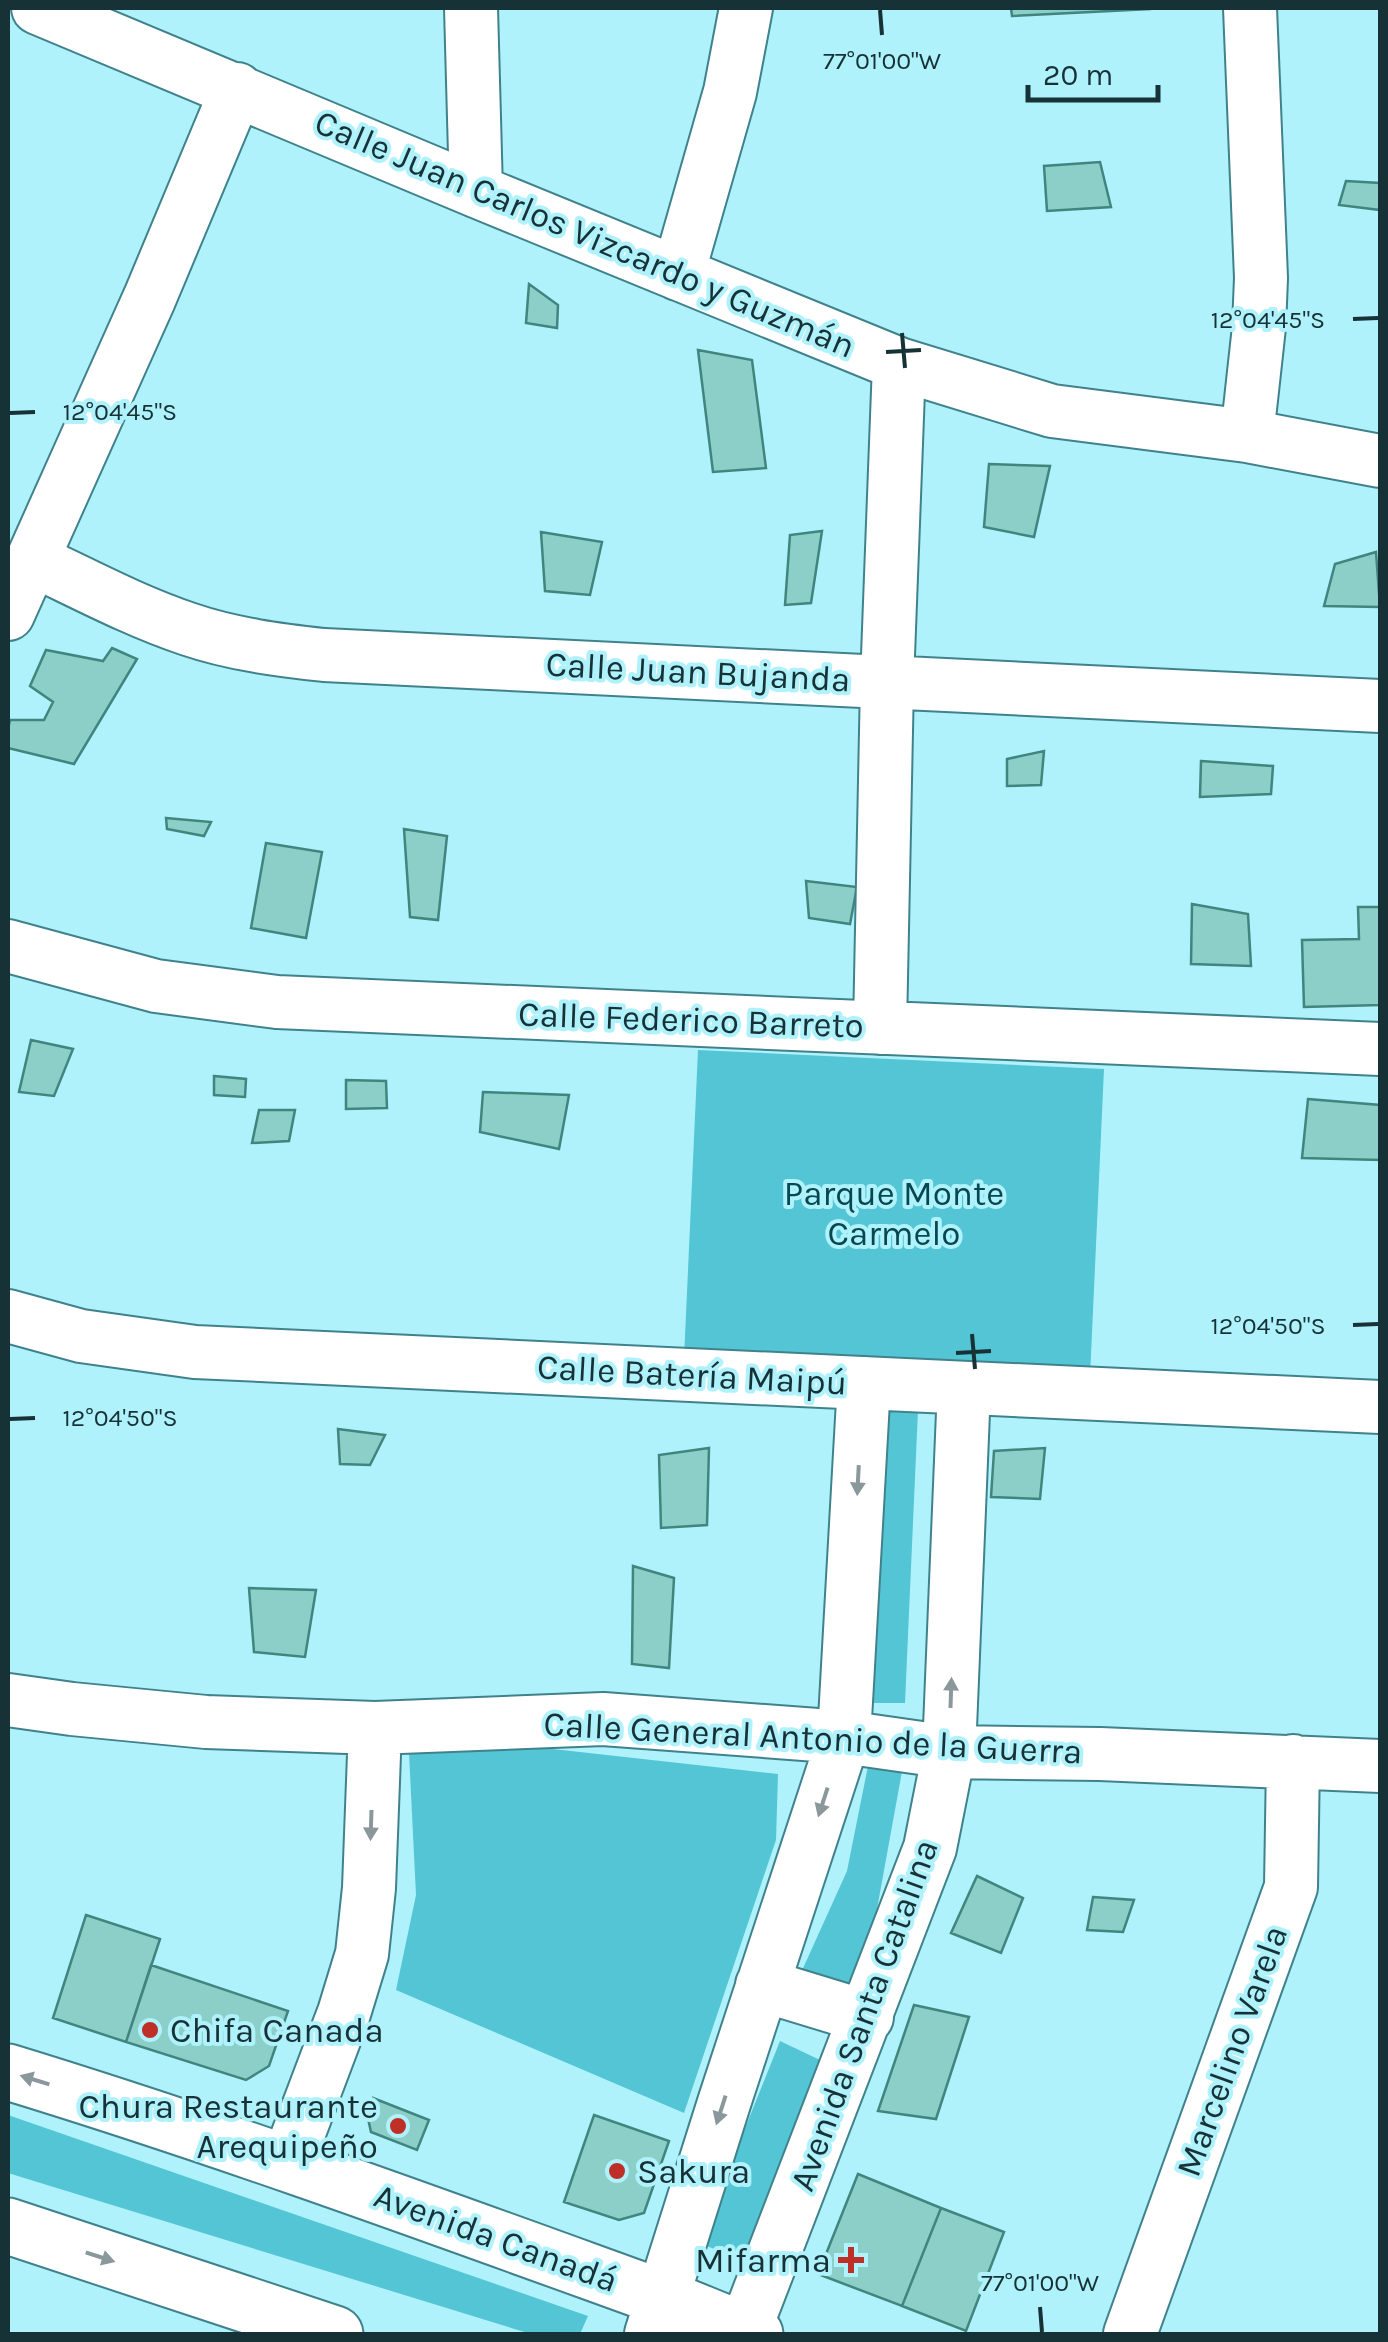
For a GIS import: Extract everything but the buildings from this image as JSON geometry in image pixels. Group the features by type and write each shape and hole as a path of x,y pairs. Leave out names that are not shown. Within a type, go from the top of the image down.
{"main road":[{"name":"Avenida Canadá","path":"8,2072 288,2164 657,2316 748,2333"},
{"path":"8,2226 335,2334"}],"street":[{"name":"Calle Juan Carlos Vizcardo y Guzmán","path":"38,8 108,21 237,89 899,364 1052,411 1246,436 1380,461"},
{"path":"470,8 476,191"},
{"path":"678,274 730,92 746,8"},
{"path":"1246,436 1261,278 1250,8"},
{"path":"8,614 150,297 237,89"},
{"path":"880,1028 899,364"},
{"name":"Calle Juan Bujanda","path":"33,560 187,629 274,650 1380,706"},
{"name":"Calle Federico Barreto","path":"8,946 156,986 277,1002 1380,1049"},
{"name":"Calle Batería Maipú","path":"8,1316 81,1336 195,1352 1380,1407"},
{"path":"657,2316 844,1737 864,1383"},
{"name":"Avenida Santa Catalina","path":"748,2333 930,1848 949,1752 964,1388"},
{"name":"Calle General Antonio de la Guerra","path":"8,1700 206,1722 374,1728 603,1719 844,1737 949,1752 1380,1766"},
{"path":"288,2164 362,1954 369,1888 374,1728"},
{"name":"Marcelino Varela","path":"1130,2334 1291,1887 1293,1761"},
{"path":"762,1985 867,2017"}],"green space":[{"name":"Parque Monte Carmelo","path":"698,1050 1104,1069 1090,1377 684,1358"},
{"path":"888,1410 918,1410 905,1703 871,1703"},
{"path":"408,1733 778,1774 776,1840 684,2113 396,1990 416,1895"},
{"path":"869,1761 903,1766 871,1942 845,2002 795,1986 847,1871"},
{"path":"780,2041 820,2060 742,2260 699,2243"},
{"path":"8,2115 588,2316 580,2334 531,2334 8,2173"}],"place":[{"name":"Chifa Canada","path":"150,2030"},
{"name":"Chura Restaurante Arequipeño","path":"398,2126"},
{"name":"Sakura","path":"617,2171"},
{"name":"Mifarma","path":"851,2260"}]}
